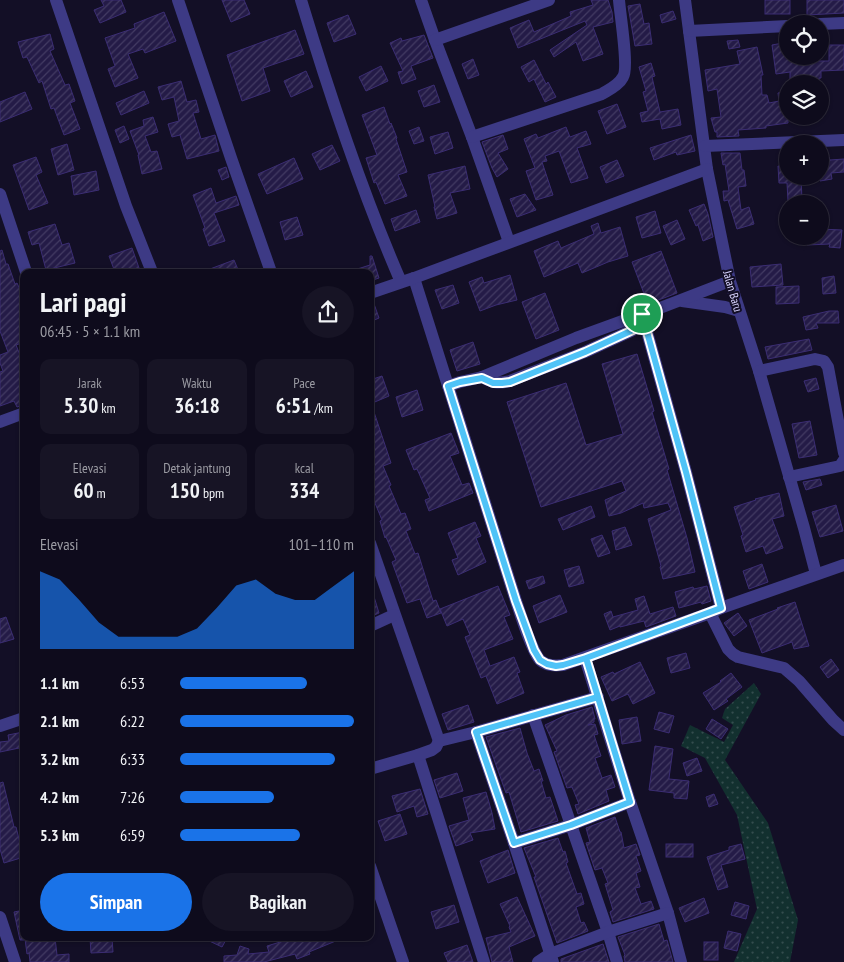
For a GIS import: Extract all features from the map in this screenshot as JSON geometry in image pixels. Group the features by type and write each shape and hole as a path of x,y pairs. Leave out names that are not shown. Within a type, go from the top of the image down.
{"street":[{"path":"56,0 126,206 151,269"},
{"path":"178,0 230,158 270,269"},
{"path":"301,0 334,108 378,230 401,282"},
{"path":"421,0 509,242"},
{"path":"435,40 549,0"},
{"path":"472,137 602,94 618,84 626,73 619,0"},
{"name":"Jalan Baru","path":"686,0 708,169 730,281 759,371 816,574"},
{"path":"829,24 844,23"},
{"path":"690,31 779,26"},
{"path":"705,146 844,140"},
{"path":"374,292 708,169"},
{"path":"0,194 25,269"},
{"path":"414,278 516,601 534,650 540,660 556,666 586,658 844,565"},
{"path":"448,386 482,378 576,338 730,281"},
{"path":"680,301 725,307 739,311"},
{"path":"642,314 686,472 716,610 728,649 738,657 776,665 790,672 844,730"},
{"path":"759,371 815,359 824,361 828,367 844,453"},
{"path":"0,422 20,414"},
{"path":"789,477 840,466 844,460"},
{"path":"374,555 439,741 432,750 374,768"},
{"path":"374,624 394,615"},
{"path":"586,658 630,802 668,913 681,962"},
{"path":"439,741 598,697"},
{"path":"533,715 617,962"},
{"path":"0,726 20,719"},
{"path":"476,732 552,958"},
{"path":"418,755 484,962"},
{"path":"514,843 571,825 630,802"},
{"path":"374,878 403,962"},
{"path":"538,962 552,958 608,932 668,913"},
{"path":"0,917 15,962"}],"green space":[{"path":"754,683 761,694 725,760 768,823 798,920 790,962 734,962 757,909 737,815 705,758 681,746 690,725 724,742 733,725 722,718 725,709"}],"building":[{"path":"101,0 121,0 126,12 100,23 94,10 104,6"},
{"path":"222,0 244,0 250,14 231,22"},
{"path":"591,0 608,0 612,12 613,22 593,27 603,54 583,61 576,42 554,57 550,50 587,25 585,21 518,48 510,28 529,20 534,32 571,16 570,12 593,5"},
{"path":"765,0 790,0 790,14 765,14"},
{"path":"807,0 844,0 844,13 807,15"},
{"path":"640,4 644,24 649,23 652,44 635,46 628,6"},
{"path":"673,11 676,19 662,23 660,15"},
{"path":"164,12 176,41 145,53 143,49 128,54 138,78 115,87 108,69 115,66 105,38 135,28 134,24"},
{"path":"348,15 356,34 334,42 327,23"},
{"path":"295,30 304,54 263,68 270,91 242,101 227,55"},
{"path":"50,34 54,49 50,51 65,85 69,84 75,101 70,103 80,129 64,135 54,108 51,109 42,81 39,83 27,57 23,58 18,42"},
{"path":"424,35 433,58 411,66 416,79 402,84 398,72 403,71 390,43 401,38 402,41"},
{"path":"738,40 740,47 729,49 727,41"},
{"path":"779,44 779,65 829,65 829,45 844,45 844,70 821,71 821,75 790,75 790,72 776,74 772,45"},
{"path":"757,47 763,75 761,75 762,95 767,95 769,103 779,101 779,124 766,126 766,128 738,130 739,136 717,137 717,132 715,132 711,118 721,117 717,89 708,91 705,70 740,64 737,51"},
{"path":"473,59 479,75 468,79 462,64"},
{"path":"534,60 546,84 548,82 556,97 545,102 534,79 529,82 521,67"},
{"path":"651,63 655,76 652,77 660,112 678,109 681,125 662,129 660,119 642,122 640,113 648,111 643,92 646,91 639,67"},
{"path":"381,66 388,81 366,91 359,77"},
{"path":"306,71 313,87 291,97 284,81"},
{"path":"181,81 187,102 196,100 199,112 193,113 201,139 215,135 219,151 187,159 180,135 172,137 168,124 179,121 174,97 162,100 158,87"},
{"path":"434,85 440,102 424,107 418,91"},
{"path":"144,91 149,103 121,115 116,103"},
{"path":"25,92 32,109 0,122 0,102"},
{"path":"617,104 626,127 607,134 598,111"},
{"path":"384,107 397,138 407,172 398,175 407,196 385,204 376,182 374,183 366,158 377,155 362,115"},
{"path":"153,117 158,132 145,136 151,152 157,151 162,169 142,174 139,155 130,131 144,126 143,120"},
{"path":"124,126 129,139 120,143 115,130"},
{"path":"419,127 424,141 414,144 409,131"},
{"path":"566,127 570,137 586,131 591,144 577,148 588,178 571,183 559,151 545,156 547,161 542,162 553,195 536,200 526,171 535,168 524,139 536,134 538,138"},
{"path":"448,132 453,148 435,154 430,137"},
{"path":"503,135 508,149 498,153 508,169 497,177 482,142"},
{"path":"691,135 695,151 677,155 676,152 654,160 650,148"},
{"path":"67,144 74,170 58,175 51,149"},
{"path":"332,145 340,161 320,170 312,154"},
{"path":"721,153 740,153 746,186 738,187 741,210 749,207 754,224 737,229 728,200 724,201 723,191 729,191 725,164 723,165"},
{"path":"36,157 42,172 36,175 48,203 29,210 13,165"},
{"path":"829,157 830,160 844,159 844,172 831,173 832,179 829,180"},
{"path":"294,158 303,179 267,194 258,174"},
{"path":"617,160 624,176 606,183 600,167"},
{"path":"465,166 470,189 450,193 457,213 437,219 428,175"},
{"path":"226,167 229,177 222,180 218,170"},
{"path":"96,171 99,190 74,195 71,176"},
{"path":"787,185 801,185 802,195 788,195"},
{"path":"211,188 216,203 236,196 239,205 214,213 225,241 209,246 203,229 205,228 193,195"},
{"path":"525,194 536,210 517,217 510,199"},
{"path":"704,204 713,237 703,241 698,225 696,226 689,210"},
{"path":"416,210 420,222 395,231 391,219"},
{"path":"655,211 661,233 642,238 636,217"},
{"path":"297,217 303,235 285,240 280,222"},
{"path":"677,220 685,239 671,245 663,226"},
{"path":"598,223 601,233 620,227 628,256 582,273 578,263 544,277 534,251 558,241 561,248 594,234 591,226"},
{"path":"55,224 62,245 69,243 75,263 46,269 39,243 32,245 28,232"},
{"path":"829,229 842,230 840,248 829,247"},
{"path":"132,248 139,268 114,269 109,256"},
{"path":"2,250 15,284 17,283 20,289 20,344 16,345 20,355 20,406 17,407 14,401 0,406 0,372 3,371 0,355 8,352 0,331 0,251"},
{"path":"661,251 677,293 648,304 632,262"},
{"path":"370,256 372,256 379,278 374,280 374,269 357,269 370,265"},
{"path":"234,260 238,269 210,269"},
{"path":"781,264 783,285 752,287 750,267"},
{"path":"510,275 517,300 480,311 469,282 482,277 484,283"},
{"path":"834,276 836,293 823,294 822,278"},
{"path":"453,285 459,303 442,309 435,290"},
{"path":"799,286 799,303 776,304 776,287"},
{"path":"545,293 559,330 536,339 522,302"},
{"path":"374,304 379,318 374,320"},
{"path":"829,311 838,311 839,323 816,323 818,328 806,330 803,317"},
{"path":"809,339 812,350 768,359 765,347"},
{"path":"473,342 480,364 457,371 450,350"},
{"path":"637,354 654,411 652,412 669,469 667,470 695,572 663,579 648,519 671,510 668,503 644,508 643,503 609,516 605,500 626,491 622,481 541,507 507,402 566,383 586,445 623,434 602,364"},
{"path":"382,376 389,396 374,402 374,379"},
{"path":"816,378 819,389 808,392 804,381"},
{"path":"417,390 423,410 402,417 396,397"},
{"path":"374,412 391,463 383,466 391,485 389,486 401,514 405,513 411,529 406,531 415,554 418,553 433,601 436,600 441,613 427,618 420,599 407,603 392,562 396,560 385,538 380,521 382,520 374,501"},
{"path":"810,421 817,455 799,458 792,424"},
{"path":"451,433 459,453 450,456 462,485 469,483 473,493 429,511 425,500 430,498 417,469 414,470 406,450"},
{"path":"820,479 822,485 806,490 803,482"},
{"path":"779,493 784,516 772,519 783,548 766,554 763,546 746,552 734,507"},
{"path":"836,505 843,531 820,537 812,512"},
{"path":"591,506 595,517 563,530 558,519"},
{"path":"475,522 481,536 476,538 486,562 458,575 452,560 458,558 448,533"},
{"path":"625,527 632,545 616,550 612,531"},
{"path":"602,535 610,553 598,557 591,539"},
{"path":"762,564 768,582 749,589 743,571"},
{"path":"579,566 584,583 569,587 564,570"},
{"path":"543,576 545,583 529,589 526,581"},
{"path":"498,586 510,615 504,617 513,639 484,650 490,666 514,657 520,672 517,673 524,693 497,704 486,676 481,678 465,637 470,635 463,619 447,626 440,609"},
{"path":"707,586 711,601 679,608 675,592 693,587 694,589"},
{"path":"560,595 567,612 539,623 533,606"},
{"path":"644,596 650,614 673,607 676,616 646,627 644,621 610,630 604,614 611,611 613,617 638,610 635,599"},
{"path":"374,597 379,613 374,615"},
{"path":"795,602 809,646 794,649 792,642 762,653 749,620"},
{"path":"738,613 747,626 734,636 724,623"},
{"path":"6,617 14,639 0,643 0,619"},
{"path":"686,653 690,668 671,673 667,658"},
{"path":"831,659 839,670 828,678 820,667"},
{"path":"640,662 655,693 633,704 628,694 612,701 601,677 613,672 614,674"},
{"path":"731,673 742,687 726,699 728,701 714,710 703,693 721,682"},
{"path":"468,705 474,722 448,730 442,714"},
{"path":"592,707 595,719 594,722 588,725 595,724 598,734 594,735 601,756 595,758 602,778 611,775 615,787 606,790 609,801 578,814 575,805 579,804 572,787 567,788 554,752 557,751 545,725 566,715"},
{"path":"659,712 674,716 669,733 654,729"},
{"path":"637,717 641,741 622,744 619,720"},
{"path":"712,719 728,729 721,739 706,729"},
{"path":"520,728 534,771 539,769 546,798 550,797 558,821 521,832 509,792 506,793 486,737"},
{"path":"20,733 20,748 0,752 0,742 9,741 8,735"},
{"path":"655,746 673,749 669,779 689,781 687,799 674,798 674,793 649,790"},
{"path":"697,758 702,771 687,776 683,763"},
{"path":"457,773 463,791 440,798 434,780"},
{"path":"3,782 20,843 20,858 4,863 0,849 0,783"},
{"path":"420,789 428,814 417,817 414,806 397,812 392,796"},
{"path":"486,792 495,829 470,833 473,840 456,846 449,826 469,820 463,798"},
{"path":"714,794 718,804 709,807 706,797"},
{"path":"400,814 407,834 385,841 378,821"},
{"path":"615,817 621,832 624,848 636,844 640,855 636,856 641,871 636,873 640,887 635,888 641,904 651,901 654,909 613,922 610,912 613,910 605,884 608,883 602,868 595,870 586,843 590,842 586,828"},
{"path":"558,838 563,852 565,851 568,862 566,863 577,894 581,893 584,904 576,907 581,923 584,922 588,931 557,943 534,877 536,877 524,848"},
{"path":"666,844 693,844 693,857 666,857"},
{"path":"741,844 745,859 721,865 728,887 718,890 707,857"},
{"path":"508,850 515,873 488,883 480,861"},
{"path":"517,897 535,936 509,947 513,962 492,962 486,938 511,932 500,904"},
{"path":"704,898 709,913 685,922 679,908"},
{"path":"735,902 749,906 746,919 731,915"},
{"path":"454,905 459,922 436,929 431,912"},
{"path":"20,911 20,940 14,912"},
{"path":"659,924 664,941 667,940 673,962 625,962 625,955 618,937"},
{"path":"728,931 741,934 737,951 724,948"},
{"path":"25,941 55,941 57,955 69,954 69,962 30,962 29,953 27,954"},
{"path":"90,941 112,941 113,952 91,953"},
{"path":"209,941 225,941 222,947"},
{"path":"283,941 336,941 297,959 295,954 264,962 224,962 224,956 237,955 240,946 249,949 248,954 269,952 267,946"},
{"path":"704,942 718,942 718,960 704,960"},
{"path":"603,944 609,962 561,962 561,959"},
{"path":"467,945 473,962 448,962 444,953"}],"route":[{"path":"642,314 633,330 585,352 510,382 493,383 482,378 448,386 516,601 534,650 540,660 556,666 586,658 598,697 630,802 571,825 514,843 476,732 598,697 586,658 721,608 642,314"}]}
